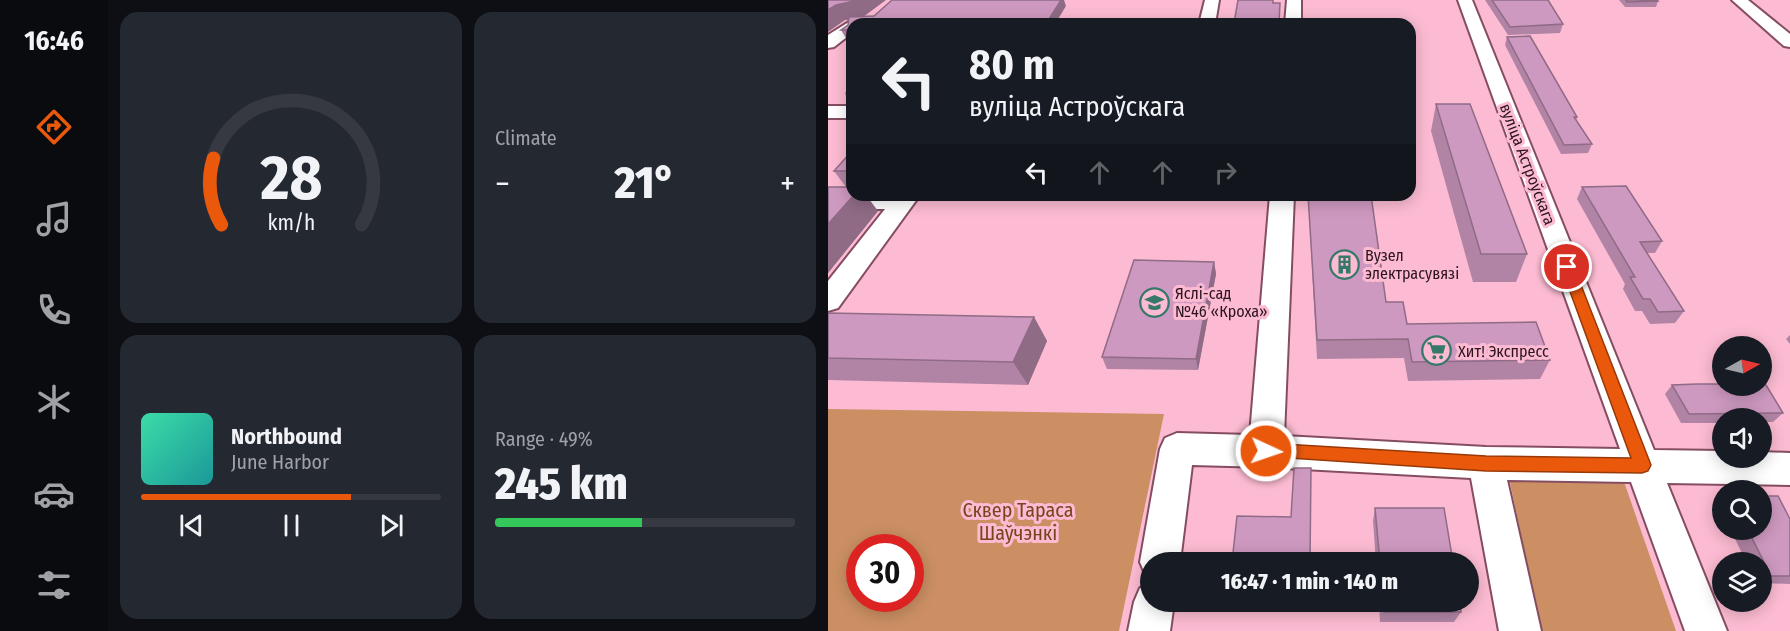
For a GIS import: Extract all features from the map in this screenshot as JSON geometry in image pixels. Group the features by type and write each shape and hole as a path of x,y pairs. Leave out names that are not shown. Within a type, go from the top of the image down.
{"street":[{"path":"1209,18 1212,0"},
{"path":"1293,18 1294,0"},
{"name":"вуліца Астроўскага","path":"1465,0 1706,631"},
{"path":"1739,0 1790,42"},
{"path":"828,43 846,29"},
{"path":"828,112 846,112"},
{"path":"828,202 848,201"},
{"path":"832,315 904,201"},
{"path":"1266,451 1282,201"},
{"path":"1162,552 1177,449 1266,451 1486,464 1790,469"},
{"path":"1486,464 1520,631"},
{"path":"1149,631 1152,612"}],"green space":[{"name":"Сквер Тараса Шаўчэнкі","path":"828,409 1164,414 1119,631 828,631"},
{"path":"1623,479 1676,631 1541,631 1510,482"}],"building":[{"path":"828,0 857,0 836,5 828,10"},
{"path":"892,0 1061,0 1050,18 849,18 874,16"},
{"path":"1238,0 1273,0 1273,3 1280,3 1279,18 1235,18"},
{"path":"1492,0 1548,0 1563,24 1510,27"},
{"path":"1626,0 1657,0 1658,1 1627,2"},
{"path":"1530,36 1577,117 1574,117 1592,144 1564,145 1507,37"},
{"path":"1436,104 1470,104 1527,254 1481,254"},
{"path":"846,158 846,171 834,171"},
{"path":"1626,186 1662,241 1640,242 1684,311 1658,312 1650,299 1643,299 1630,277 1635,277 1582,187"},
{"path":"828,187 846,187 846,201 849,201 828,224"},
{"path":"1308,201 1372,201 1386,302 1403,302 1407,324 1536,322 1550,360 1412,362 1408,339 1317,340"},
{"path":"1134,260 1214,262 1196,359 1102,357"},
{"path":"828,313 1034,317 1013,362 828,358"},
{"path":"1712,384 1712,396 1772,395 1783,413 1772,413 1772,408 1712,408 1712,414 1689,414 1672,385"},
{"path":"1294,468 1311,468 1310,552 1233,552 1237,516 1291,517"},
{"path":"1772,496 1778,496 1790,519 1790,576 1772,576 1772,552 1759,552 1753,540 1772,540"},
{"path":"1375,508 1444,508 1451,552 1379,552"}],"place":[{"name":"Вузел электрасувязі","path":"1344,264"},
{"name":"Яслі-сад №46 «Кроха»","path":"1154,302"},
{"name":"Хит! Экспресс","path":"1437,351"}],"route":[{"path":"1266,451 1486,464 1642,465 1567,267"}]}
